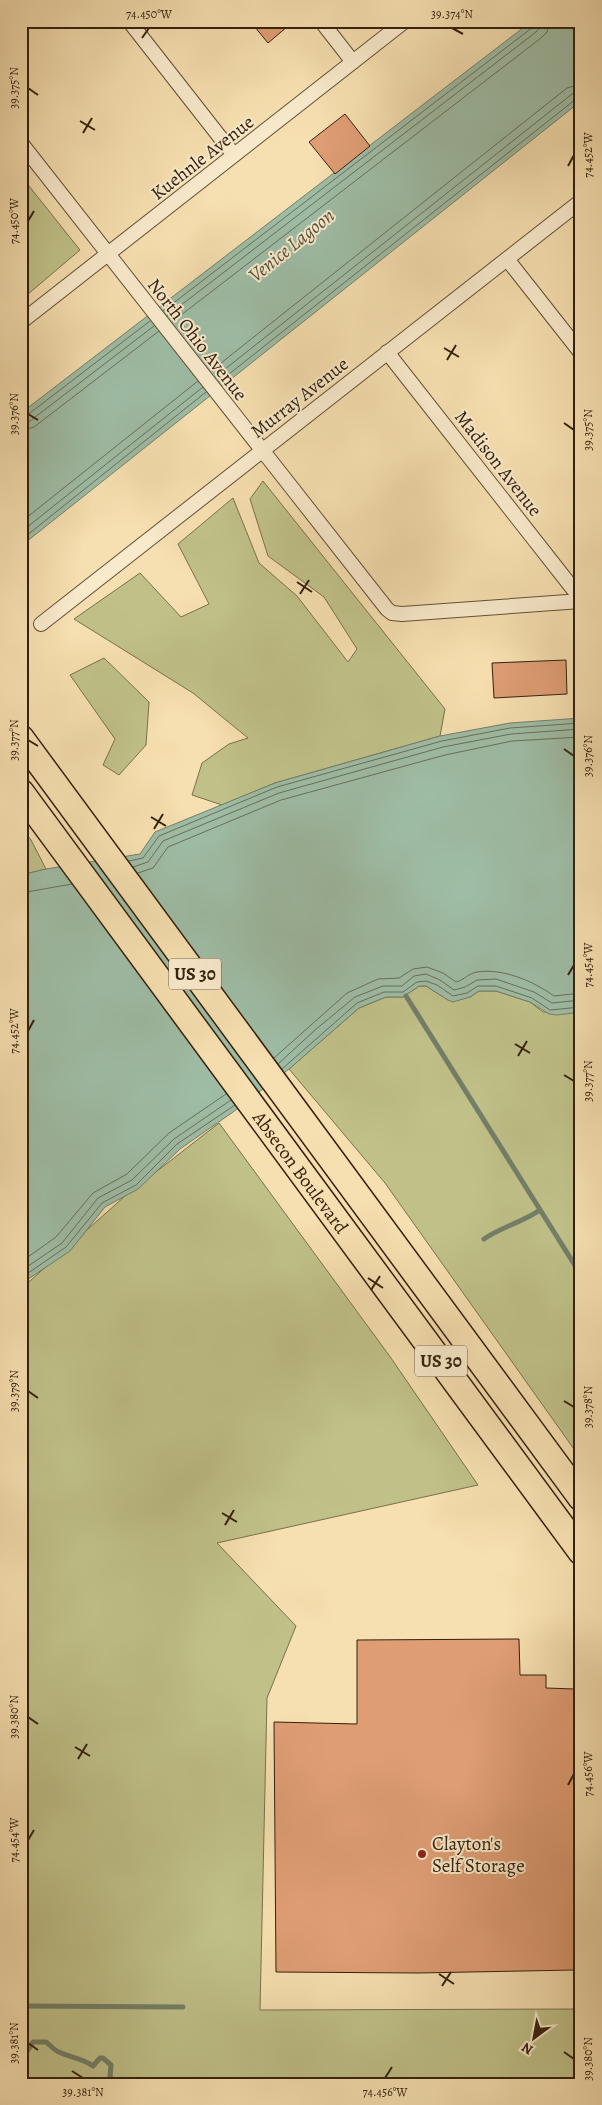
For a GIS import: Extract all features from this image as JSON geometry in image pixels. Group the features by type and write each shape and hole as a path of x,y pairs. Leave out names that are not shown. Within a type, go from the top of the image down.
{"highway":[{"name":"Absecon Boulevard","path":"21,738 581,1498"},
{"name":"Absecon Boulevard","path":"21,792 581,1552"}],"street":[{"path":"129,21 234,155"},
{"path":"321,21 353,62"},
{"name":"Kuehnle Avenue","path":"21,322 405,21"},
{"name":"North Ohio Avenue","path":"21,143 383,605 392,613 402,614 581,600"},
{"name":"Murray Avenue","path":"41,624 581,202"},
{"path":"507,259 581,353"},
{"name":"Madison Avenue","path":"387,352 581,600"}],"green space":[{"path":"21,176 80,250 21,300"},
{"path":"263,481 445,709 440,736 275,783 222,805 192,795 202,763 229,744 248,738 193,693 74,619 140,573 181,617 209,604 178,544 233,498 259,563 297,596 348,662 357,649 324,597 268,556 250,499"},
{"path":"104,658 149,702 146,745 119,775 103,765 115,739 70,675"},
{"path":"21,827 31,840 46,869 21,875"},
{"path":"419,986 426,986 448,1000 470,997 479,991 496,991 530,1002 543,1012 581,1012 581,1459 385,1183 289,1069 359,1008 386,997 403,997"},
{"path":"219,1123 391,1358 478,1485 217,1543 296,1626 267,1698 260,2010 581,2009 581,2084 21,2084 21,1289 125,1196"}],"water":[{"name":"Venice Lagoon","path":"532,21 581,21 581,101 21,546 21,413"},
{"path":"581,718 581,1012 549,1014 530,1002 496,991 479,991 470,997 453,1002 426,986 419,986 403,997 386,997 359,1008 289,1069 233,1112 180,1149 138,1189 105,1207 70,1251 21,1284 21,875 46,869 140,854 155,832 275,783 440,736 510,723"}],"building":[{"path":"250,21 294,21 268,43"},
{"path":"345,114 370,146 335,174 309,142"},
{"path":"566,660 567,694 494,698 492,663"},
{"path":"519,1639 520,1675 546,1675 546,1688 575,1689 575,1722 581,1722 581,1921 574,1921 575,1970 418,1973 276,1972 274,1722 357,1724 357,1640"}],"waterway":[{"path":"406,996 581,1275"},
{"path":"484,1239 540,1210"},
{"path":"21,2006 183,2007"},
{"path":"21,2061 33,2042 46,2042 57,2051 85,2061 93,2066 100,2058 103,2058 111,2065 110,2078 123,2084"}],"place":[{"name":"Clayton's Self Storage","path":"422,1854"}]}
